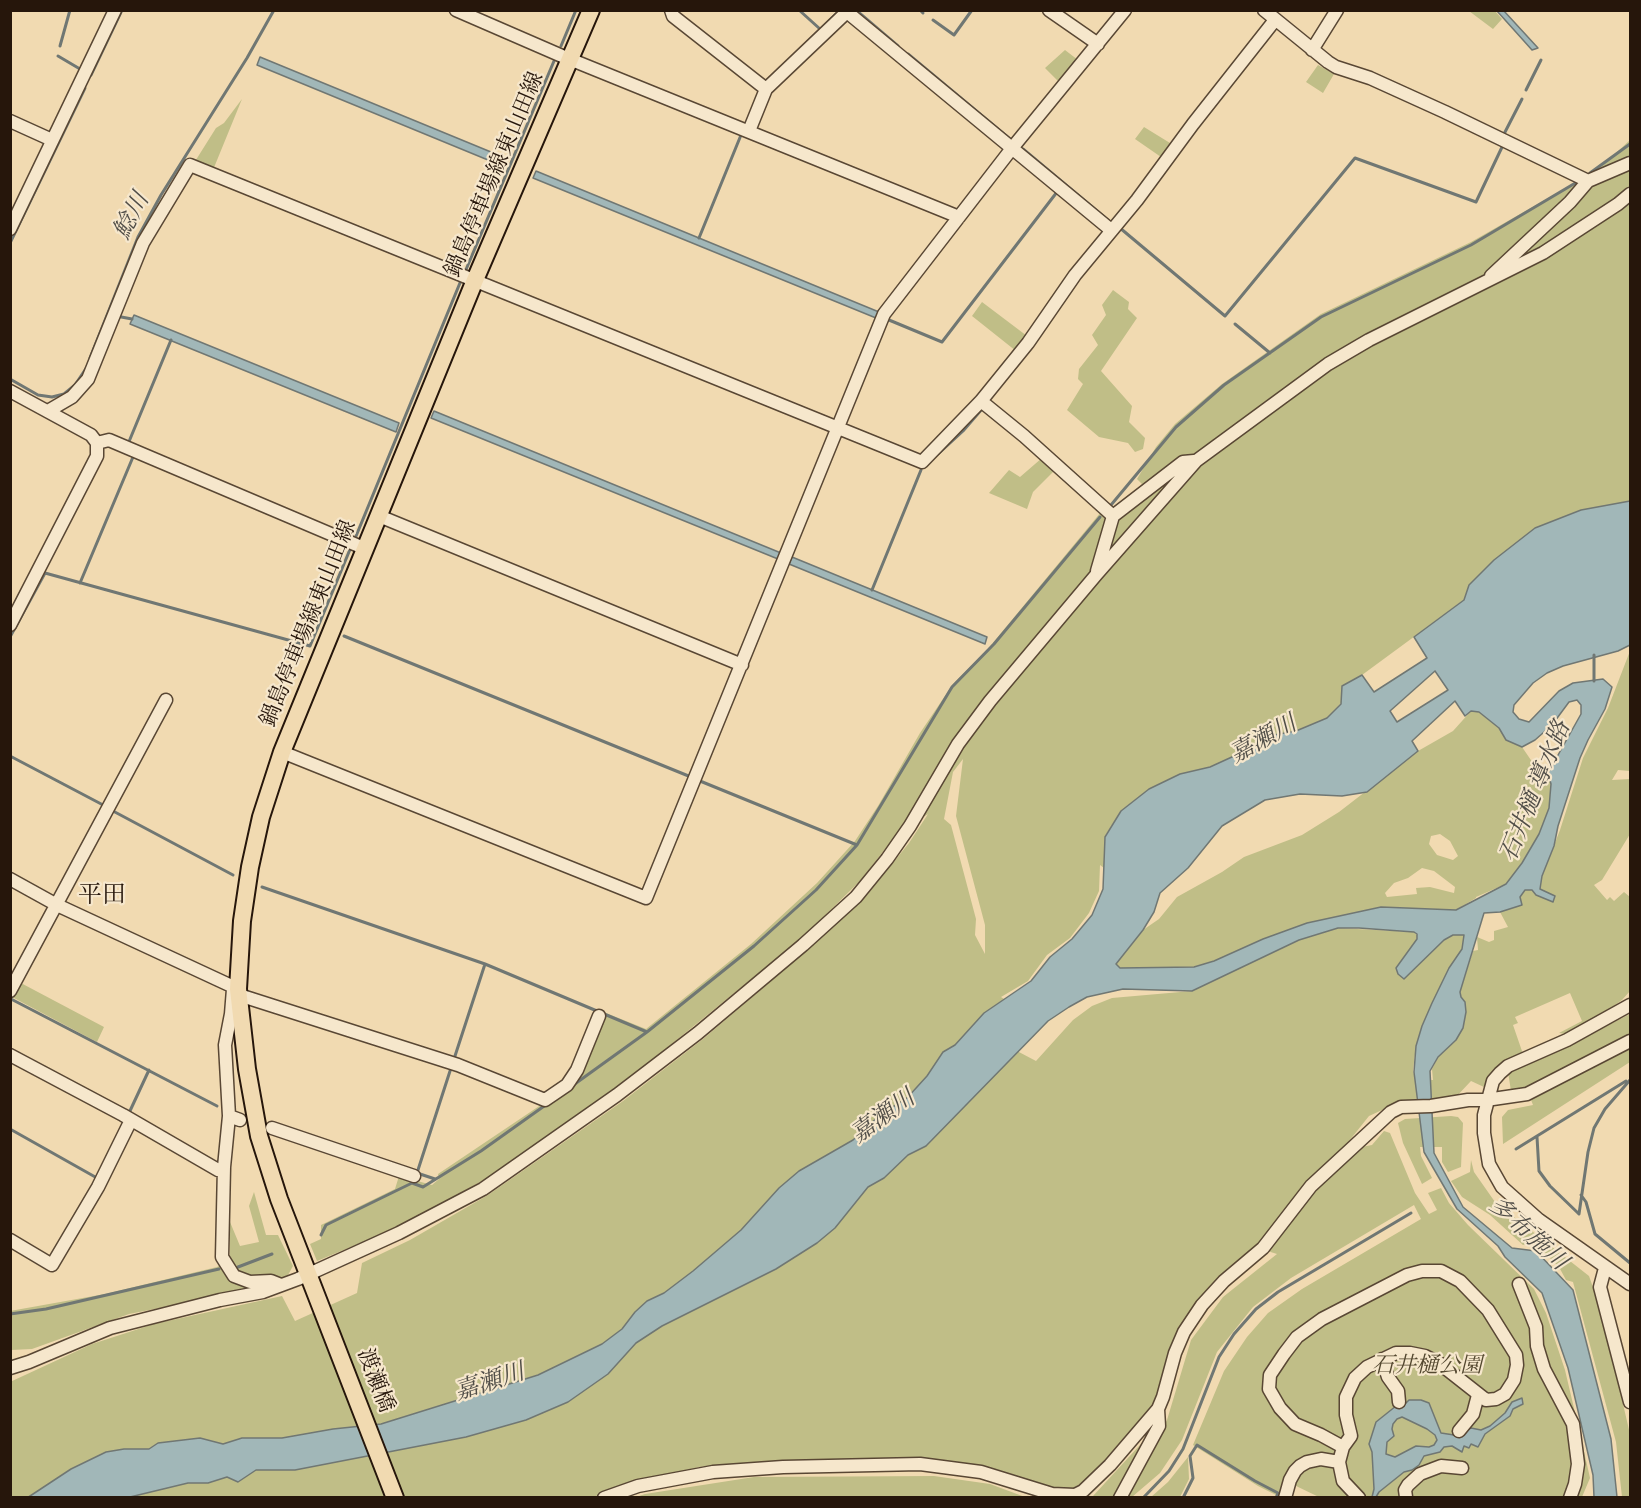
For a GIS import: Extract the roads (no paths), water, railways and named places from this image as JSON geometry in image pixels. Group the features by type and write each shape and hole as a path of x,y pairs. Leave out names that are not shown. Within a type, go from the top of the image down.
{"main road":[{"name":"鍋島停車場線東山田線","path":"310,1278 279,1199 259,1136 247,1069 237,990 242,921 250,867 261,817 282,752 357,546 379,516 467,277 591,10"},
{"name":"渡瀬橋","path":"310,1278 395,1497"}],"street":[{"path":"10,229 115,10"},
{"path":"456,10 569,59 959,217"},
{"path":"671,10 673,16 766,89"},
{"path":"1048,10 1098,44"},
{"path":"282,752 646,898 884,314 1013,147 1125,10"},
{"path":"1264,10 1336,67 1370,78 1588,181"},
{"path":"1312,50 1337,10"},
{"path":"749,131 766,89 848,11 1111,230"},
{"path":"48,411 72,397 88,379 143,243 190,165 922,462 981,401 1028,343 1075,274 1137,200 1275,20"},
{"path":"10,121 52,140"},
{"path":"1486,281 1570,202 1588,181 1630,163"},
{"path":"10,1368 110,1328 263,1292 310,1278 483,1189 626,1088 698,1033 803,945 856,897 910,826 958,744 990,701 1196,461 1328,364 1368,340 1543,252 1630,194"},
{"path":"10,391 91,435 97,443 97,456 10,625"},
{"path":"981,401 1024,436 1113,516"},
{"path":"97,443 109,440 357,546"},
{"path":"1096,575 1113,516 1183,462 1196,461"},
{"path":"379,516 742,665"},
{"path":"10,991 166,700"},
{"path":"10,879 57,905 237,990 458,1065 545,1100 567,1085 577,1070 599,1016"},
{"path":"237,990 225,1045 235,1118 224,1167 222,1257 234,1276 250,1282 271,1281 281,1285"},
{"path":"1630,1005 1567,1040 1508,1066 1493,1081 1486,1100 1484,1133 1489,1164 1502,1187 1539,1220 1630,1284"},
{"path":"604,1497 647,1484 713,1472 783,1467 920,1464 981,1472 1052,1494 1075,1495 1083,1491 1110,1465 1158,1409 1175,1353 1185,1332 1203,1305 1224,1281 1263,1248 1311,1186 1391,1112 1401,1107 1431,1106 1527,1094 1630,1041"},
{"path":"10,1055 130,1119 218,1170 224,1167"},
{"path":"10,1240 52,1265 98,1187 130,1119"},
{"path":"272,1128 414,1176"},
{"path":"1605,1268 1600,1287 1630,1402"},
{"path":"1343,1447 1295,1424 1280,1408 1269,1389 1270,1375 1298,1337 1322,1319 1407,1275 1422,1270 1441,1271 1460,1281 1477,1297 1552,1385 1573,1424 1578,1464 1570,1497"},
{"path":"1359,1497 1343,1481 1339,1462 1343,1447 1351,1436 1346,1415 1346,1397 1356,1378 1367,1367 1382,1359 1396,1353 1410,1353 1425,1356 1439,1363 1485,1400 1505,1394 1514,1380 1517,1365 1537,1346 1536,1327 1519,1284"},
{"path":"1382,1359 1388,1377 1398,1391 1398,1402"},
{"path":"1459,1431 1473,1414 1478,1395"},
{"path":"1120,1497 1159,1426 1158,1409"},
{"path":"1285,1497 1290,1480 1300,1466 1321,1459 1339,1462"},
{"path":"1406,1497 1405,1490 1408,1485 1420,1474 1441,1466 1462,1468"}],"water":[{"path":"1497,11 1504,11 1538,48 1532,50"},
{"path":"260,57 508,159 505,167 257,65"},
{"path":"536,171 879,312 876,318 533,178"},
{"path":"134,315 399,423 396,432 130,324"},
{"path":"434,411 781,553 778,559 431,418"},
{"name":"嘉瀬川","path":"1630,501 1630,645 1618,651 1563,666 1547,673 1533,683 1514,705 1513,712 1519,719 1529,722 1559,691 1573,683 1603,679 1612,687 1605,709 1580,758 1558,826 1554,846 1542,876 1540,889 1555,896 1553,902 1536,895 1532,890 1525,890 1520,897 1522,905 1500,912 1484,913 1460,992 1465,1002 1466,1012 1463,1028 1456,1040 1438,1057 1430,1071 1434,1153 1463,1207 1512,1248 1536,1251 1573,1290 1611,1439 1617,1497 1594,1497 1593,1475 1568,1368 1542,1293 1505,1257 1498,1246 1457,1209 1424,1152 1414,1072 1416,1046 1432,1003 1449,968 1462,949 1464,935 1453,935 1444,940 1404,979 1398,974 1396,968 1417,939 1417,934 1338,928 1299,940 1192,991 1123,989 1087,997 1069,1007 1048,1021 926,1146 908,1155 884,1178 868,1187 835,1228 817,1243 776,1269 662,1326 636,1343 608,1374 568,1402 526,1420 466,1437 295,1470 256,1470 238,1482 227,1477 208,1483 188,1483 130,1497 27,1498 71,1469 106,1452 149,1449 158,1443 200,1438 223,1444 242,1438 282,1438 381,1424 538,1375 602,1344 622,1329 647,1301 664,1293 741,1230 779,1188 799,1171 853,1140 880,1115 907,1098 927,1076 943,1052 955,1045 984,1013 1031,981 1050,957 1072,939 1092,915 1103,889 1105,837 1121,811 1149,789 1180,774 1210,767 1245,751 1268,736 1296,731 1327,718 1341,704 1342,686 1362,675 1374,692 1427,658 1414,637 1464,600 1469,585 1494,560 1535,528 1581,510","holes":["1435,671 1448,690 1397,722 1390,711","1577,700 1581,705 1581,714 1548,773 1551,784 1549,808 1539,834 1506,884 1456,910 1381,907 1307,923 1194,967 1120,968 1116,964 1143,930 1154,912 1160,893 1188,868 1222,826 1265,800 1300,794 1342,796 1367,792 1418,751 1412,741 1455,701 1465,716 1471,711 1479,712 1499,728 1506,740 1522,747 1535,740 1552,725 1569,702"]},
{"path":"792,557 987,637 985,644 789,564"},
{"path":"1522,1398 1523,1404 1513,1409 1510,1416 1485,1434 1478,1447 1471,1444 1469,1448 1464,1446 1462,1452 1452,1446 1444,1447 1440,1452 1424,1456 1419,1465 1404,1472 1376,1497 1372,1497 1374,1489 1372,1452 1369,1444 1376,1422 1396,1406 1404,1405 1409,1400 1429,1403 1441,1433 1454,1435 1471,1428 1481,1430 1490,1426 1505,1413 1512,1402","holes":["1402,1417 1435,1435 1437,1440 1434,1445 1416,1446 1395,1457 1386,1454 1387,1442 1394,1436 1392,1429 1397,1419"]}],"waterway":[{"path":"60,46 70,10"},
{"path":"91,75 122,10"},
{"name":"鯰川","path":"90,358 138,237 161,195 247,58 274,10"},
{"path":"561,46 576,10"},
{"path":"799,10 820,29"},
{"path":"798,51 840,10"},
{"path":"920,10 923,13"},
{"path":"933,20 954,35 972,10"},
{"path":"857,11 898,46"},
{"path":"908,54 1010,139"},
{"path":"58,56 80,69"},
{"path":"1526,90 1541,60"},
{"path":"465,272 554,61"},
{"path":"10,243 85,88"},
{"path":"1504,134 1522,99"},
{"path":"699,238 741,135"},
{"path":"1590,173 1630,144"},
{"path":"1121,227 1225,316 1355,158 1476,202 1503,145"},
{"path":"1023,149 1109,221"},
{"path":"1111,505 1176,427 1224,385 1321,317 1471,245 1577,182"},
{"path":"889,320 942,342 1057,192"},
{"path":"354,541 462,278"},
{"path":"116,316 132,319"},
{"path":"1235,324 1270,353"},
{"path":"128,444 171,340"},
{"name":"鯰川","path":"10,379 38,395 52,397 64,394 75,385 87,367"},
{"path":"938,454 982,409"},
{"path":"80,583 133,457"},
{"path":"872,590 921,470"},
{"path":"572,1086 647,1032 754,946 816,890 857,845 952,687 994,644 1100,517"},
{"path":"10,637 45,573 310,646 351,547"},
{"path":"344,636 691,777"},
{"path":"1594,655 1594,681"},
{"path":"10,756 105,806"},
{"path":"700,781 857,845"},
{"path":"113,811 233,875"},
{"path":"262,887 485,964 647,1032"},
{"path":"454,1059 485,964"},
{"path":"11,999 217,1106"},
{"path":"417,1173 451,1068"},
{"path":"129,1113 149,1070"},
{"path":"1579,1214 1594,1128 1605,1109 1630,1080"},
{"path":"1516,1149 1626,1081"},
{"path":"321,1235 326,1225 412,1183 423,1187 481,1151 547,1104"},
{"path":"10,1129 97,1178 98,1176"},
{"path":"1537,1137 1539,1171 1550,1186 1579,1214"},
{"path":"417,1173 435,1179"},
{"path":"1581,1195 1586,1202 1595,1234 1630,1263"},
{"path":"1143,1498 1169,1471 1183,1449 1219,1357 1234,1334 1256,1309 1278,1292 1411,1213"},
{"path":"238,1267 272,1254"},
{"path":"10,1314 46,1309 219,1269"},
{"path":"1183,1498 1193,1478 1190,1456 1197,1445 1278,1493 1276,1498"}],"district":[{"name":"平田","path":"102,897"}],"water label":[{"name":"石井樋 導水路","path":"1537,792"},
{"name":"多布施川","path":"1527,1235"}],"park label":[{"name":"石井樋公園","path":"1427,1367"}]}
